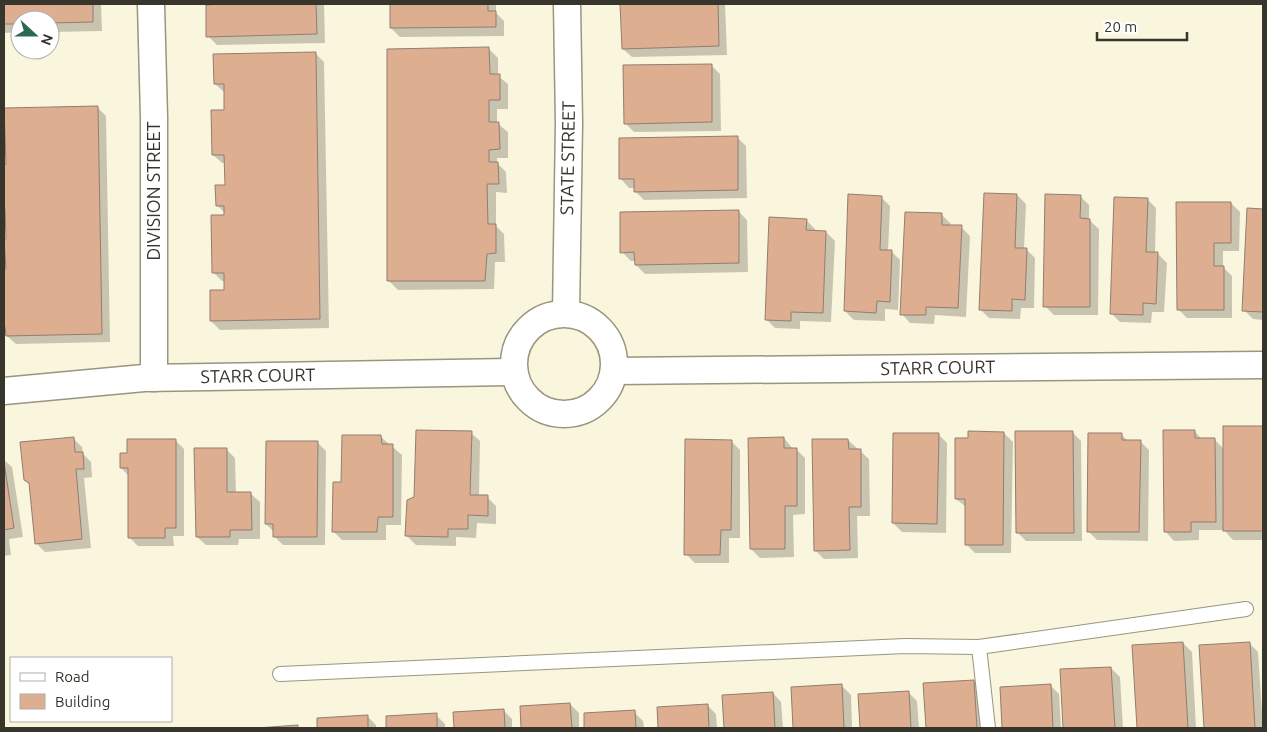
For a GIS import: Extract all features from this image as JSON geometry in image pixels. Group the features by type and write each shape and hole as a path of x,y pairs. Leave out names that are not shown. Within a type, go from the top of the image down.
{"street":[{"name":"DIVISION STREET","path":"151,4 154,118 154,378"},
{"name":"STATE STREET","path":"566,313 569,123 567,4"},
{"path":"566,313 582,317 597,325 608,338 613,354 614,371 602,397 578,412 564,414 550,412 536,406 526,397 518,385 514,372 514,357 518,343 526,330 538,320 551,314 566,313"},
{"name":"STARR COURT","path":"614,371 1263,365"},
{"name":"STARR COURT","path":"4,391 154,378 514,372"}],"lane":[{"path":"280,674 905,646 979,647 1246,609"},
{"path":"979,647 988,728"}],"building":[{"path":"4,4 93,4 93,22 60,23 60,10 10,10 10,24 4,24"},
{"path":"316,4 317,34 206,37 206,5"},
{"path":"390,4 488,4 488,11 496,11 496,27 390,28"},
{"path":"620,4 718,4 719,46 622,49"},
{"path":"489,47 490,74 500,74 500,100 489,100 489,122 499,122 500,149 489,150 489,162 498,162 499,184 487,184 488,224 496,224 496,253 487,254 485,281 387,281 387,49"},
{"path":"316,52 320,319 210,321 210,290 224,290 224,273 212,273 211,215 224,215 224,206 216,206 215,185 225,185 224,155 212,155 211,110 224,110 224,84 214,84 213,54"},
{"path":"712,64 712,122 624,124 623,65"},
{"path":"98,106 102,334 6,336 4,327 4,269 6,269 4,239 6,239 4,164 6,164 4,108"},
{"path":"738,136 738,190 634,192 634,179 619,179 619,138"},
{"path":"984,193 1017,194 1015,248 1027,248 1025,300 1012,299 1012,311 979,310"},
{"path":"848,194 882,196 880,250 892,250 890,302 877,301 876,313 844,311"},
{"path":"1045,194 1081,195 1080,218 1090,219 1090,307 1043,307"},
{"path":"1114,197 1148,198 1146,252 1158,252 1156,304 1143,303 1143,315 1110,314"},
{"path":"1176,202 1231,202 1231,243 1214,243 1214,266 1224,266 1224,310 1177,310"},
{"path":"1247,208 1263,209 1263,312 1242,311"},
{"path":"739,210 739,263 635,265 634,252 620,253 620,212"},
{"path":"905,212 942,213 942,225 962,225 958,308 926,307 926,315 900,315"},
{"path":"769,217 807,219 806,230 826,231 823,313 791,312 791,321 765,320"},
{"path":"1223,426 1263,426 1263,531 1223,531"},
{"path":"416,430 472,431 470,495 488,495 488,516 468,515 468,529 448,529 448,537 405,536 407,500 414,497"},
{"path":"1163,430 1195,430 1195,438 1215,438 1216,522 1191,522 1191,532 1164,532"},
{"path":"968,431 1004,432 1003,545 965,545 965,499 955,499 955,438 968,438"},
{"path":"1015,431 1073,431 1074,533 1016,533"},
{"path":"893,433 939,433 937,524 892,523"},
{"path":"1088,433 1122,433 1122,440 1141,440 1139,532 1087,532"},
{"path":"342,435 381,435 382,444 393,444 393,517 378,517 377,532 332,532 333,482 341,482"},
{"path":"74,437 75,452 83,452 84,469 76,469 82,539 35,544 29,483 24,480 20,442"},
{"path":"784,437 784,448 797,448 797,506 785,506 785,549 750,549 748,438"},
{"path":"127,439 176,439 176,528 165,528 165,538 128,538 128,468 120,468 120,453 127,453"},
{"path":"685,439 732,440 731,530 721,530 720,555 684,555"},
{"path":"812,439 848,439 849,449 861,449 861,507 849,507 850,550 814,551"},
{"path":"266,441 318,441 317,537 273,537 273,524 265,524"},
{"path":"194,448 227,448 227,492 251,492 252,530 230,530 230,537 196,537"},
{"path":"4,462 14,528 4,530"},
{"path":"1183,642 1188,728 1137,728 1132,645"},
{"path":"1250,642 1255,728 1204,728 1199,645"},
{"path":"1111,667 1115,728 1063,728 1060,669"},
{"path":"974,680 977,728 926,728 923,683"},
{"path":"842,684 844,728 793,728 791,687"},
{"path":"1051,684 1053,728 1002,728 1000,687"},
{"path":"909,691 911,728 860,728 858,694"},
{"path":"773,692 775,728 724,728 722,695"},
{"path":"570,703 572,728 521,728 520,706"},
{"path":"708,704 709,728 658,728 657,707"},
{"path":"504,709 505,728 454,728 453,712"},
{"path":"635,710 636,728 584,728 584,713"},
{"path":"437,713 437,728 386,728 386,716"},
{"path":"368,715 368,728 317,728 317,718"},
{"path":"298,725 298,728 257,728"}]}
